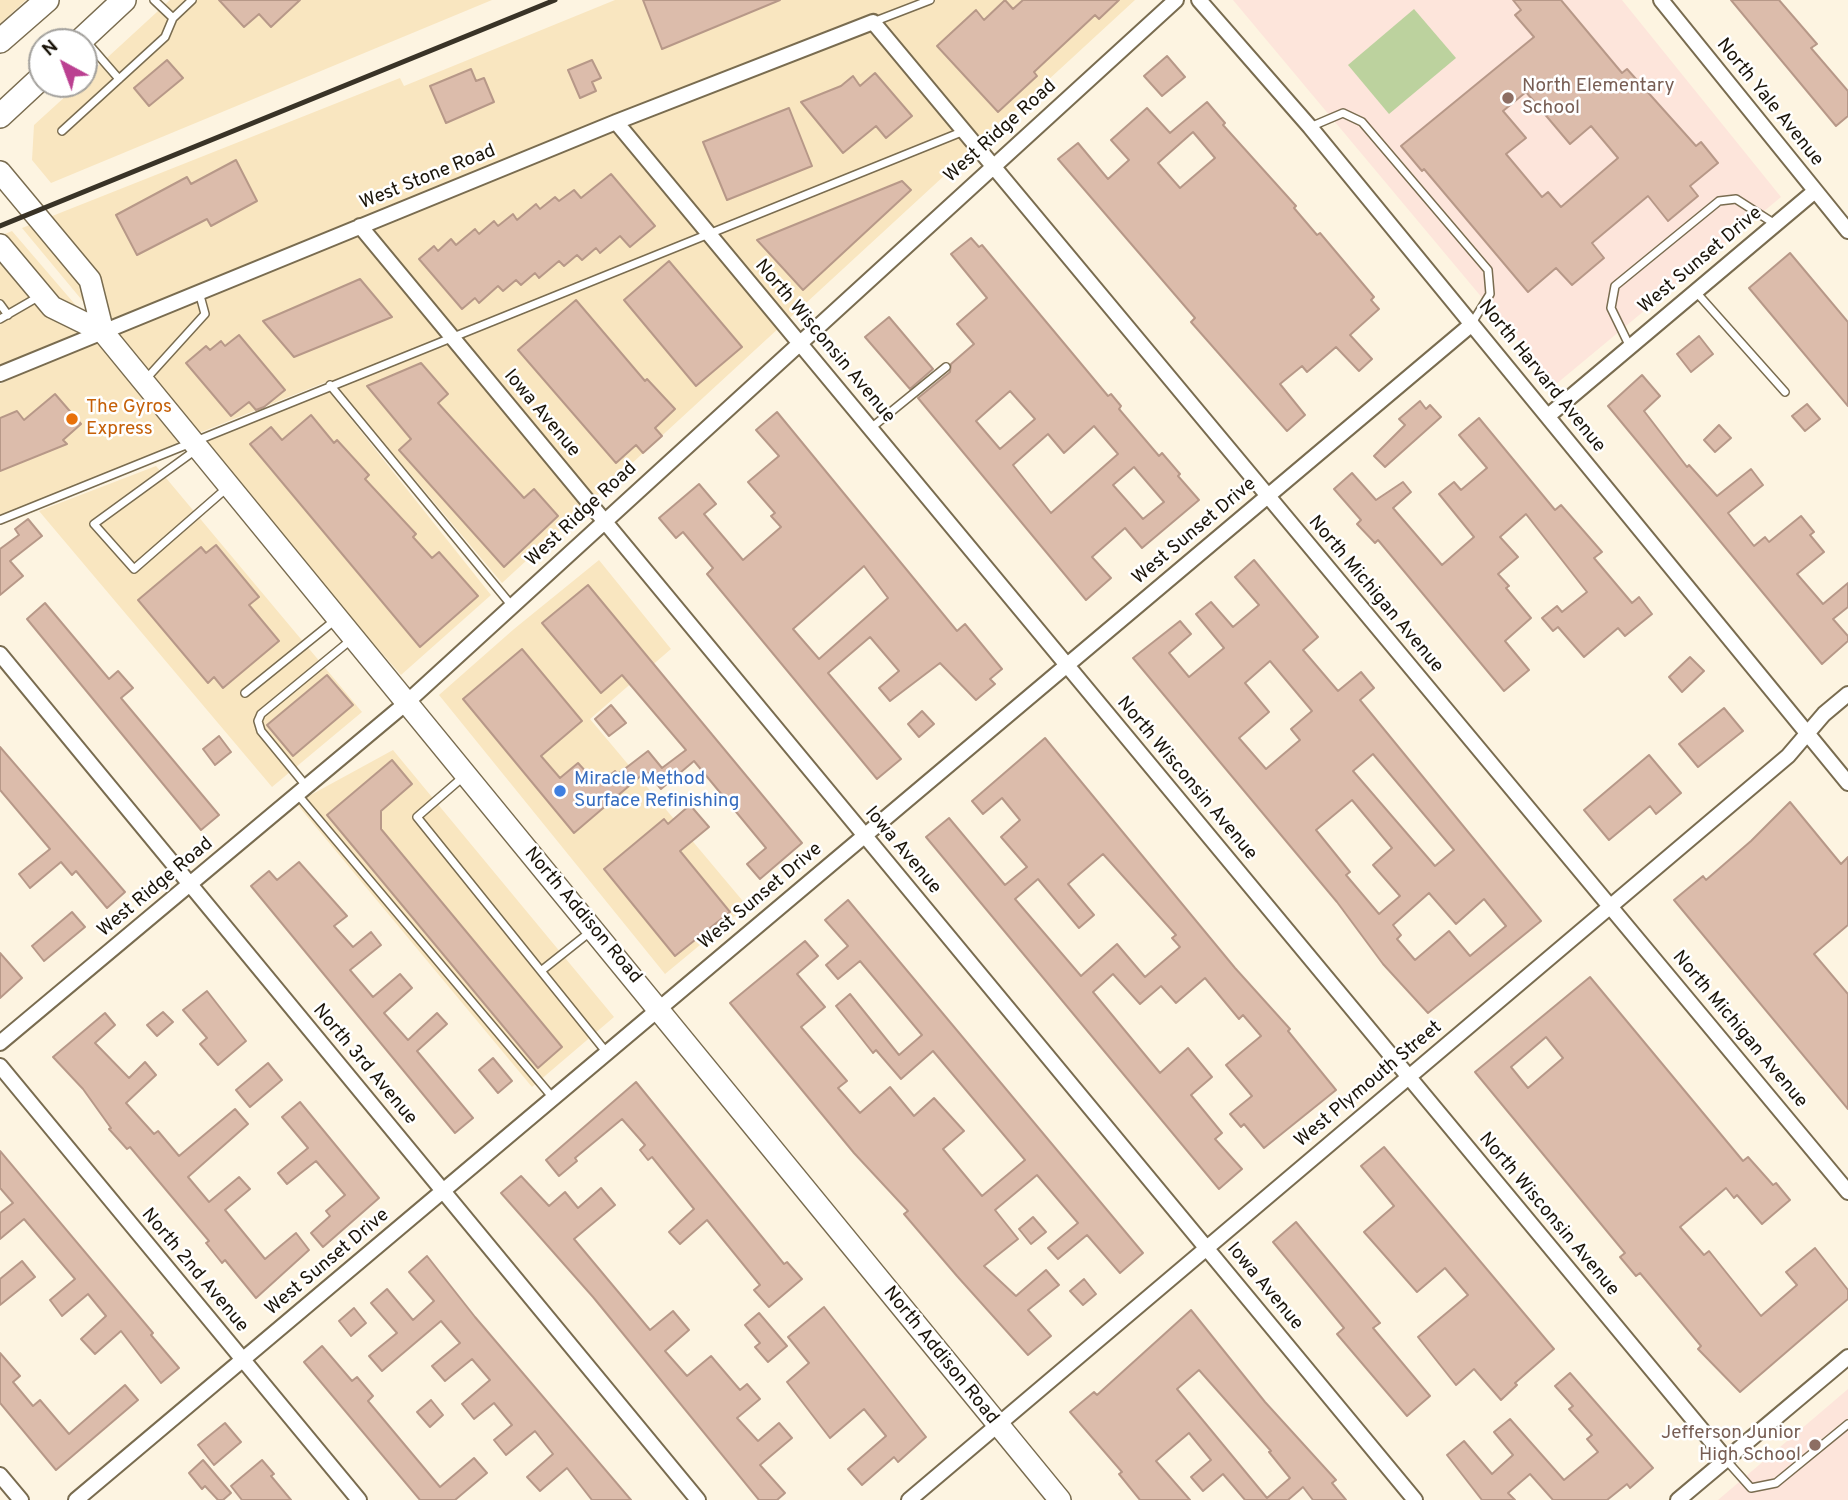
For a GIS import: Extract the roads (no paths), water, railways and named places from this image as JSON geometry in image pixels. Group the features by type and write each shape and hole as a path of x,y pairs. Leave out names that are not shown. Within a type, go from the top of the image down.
{"main road":[{"path":"0,41 47,0"},
{"path":"94,28 124,0"},
{"path":"0,116 28,90"}],"street":[{"name":"West Ridge Road","path":"0,1043 405,704 1176,0"},
{"name":"North Harvard Avenue","path":"1199,0 1310,127 1848,783"},
{"name":"North Yale Avenue","path":"1661,0 1848,231"},
{"name":"North Michigan Avenue","path":"873,22 1848,1192"},
{"name":"West Stone Road","path":"0,374 616,122 873,22"},
{"name":"North Wisconsin Avenue","path":"616,122 1726,1459"},
{"name":"North Addison Road","path":"0,172 90,280 103,332"},
{"name":"West Sunset Drive","path":"1548,416 1815,191"},
{"name":"Iowa Avenue","path":"360,226 1415,1500"},
{"name":"North Addison Road","path":"0,245 52,307 103,332 405,704 659,1009 997,1427 1060,1500"},
{"name":"West Sunset Drive","path":"76,1500 1472,324"},
{"name":"North 3rd Avenue","path":"0,654 698,1500"},
{"name":"West Plymouth Street","path":"909,1500 1788,756 1848,694"},
{"name":"North 2nd Avenue","path":"0,1066 359,1500"},
{"path":"1680,1499 1848,1357"},
{"path":"0,1475 21,1500"}],"lane":[{"path":"154,0 173,18"},
{"path":"62,131 165,37 173,18 192,0"},
{"path":"873,22 911,4 930,0"},
{"path":"98,57 119,79"},
{"path":"1310,127 1343,113 1362,122 1488,270 1490,293 1472,324"},
{"path":"0,520 195,445 330,385 965,131"},
{"path":"1630,346 1611,308 1615,286 1719,201 1737,199 1775,225"},
{"path":"144,382 205,314 199,292"},
{"path":"1695,292 1785,392"},
{"path":"0,319 42,295"},
{"path":"0,304 8,314"},
{"path":"870,429 946,366"},
{"path":"330,385 512,607"},
{"path":"195,445 94,524 134,569 229,486"},
{"path":"245,693 337,619"},
{"path":"353,639 261,714 258,721 261,731 303,791 553,1098"},
{"path":"465,775 417,817 607,1053"},
{"path":"541,971 593,929"},
{"path":"1726,1459 1751,1488 1776,1483 1848,1424"}],"railway":[{"path":"0,226 555,0"}],"place":[{"name":"North Elementary School","path":"1508,98"},
{"name":"The Gyros Express","path":"72,419"},
{"name":"Miracle Method Surface Refinishing","path":"560,791"},
{"name":"Jefferson Junior High School","path":"1815,1445"}]}
